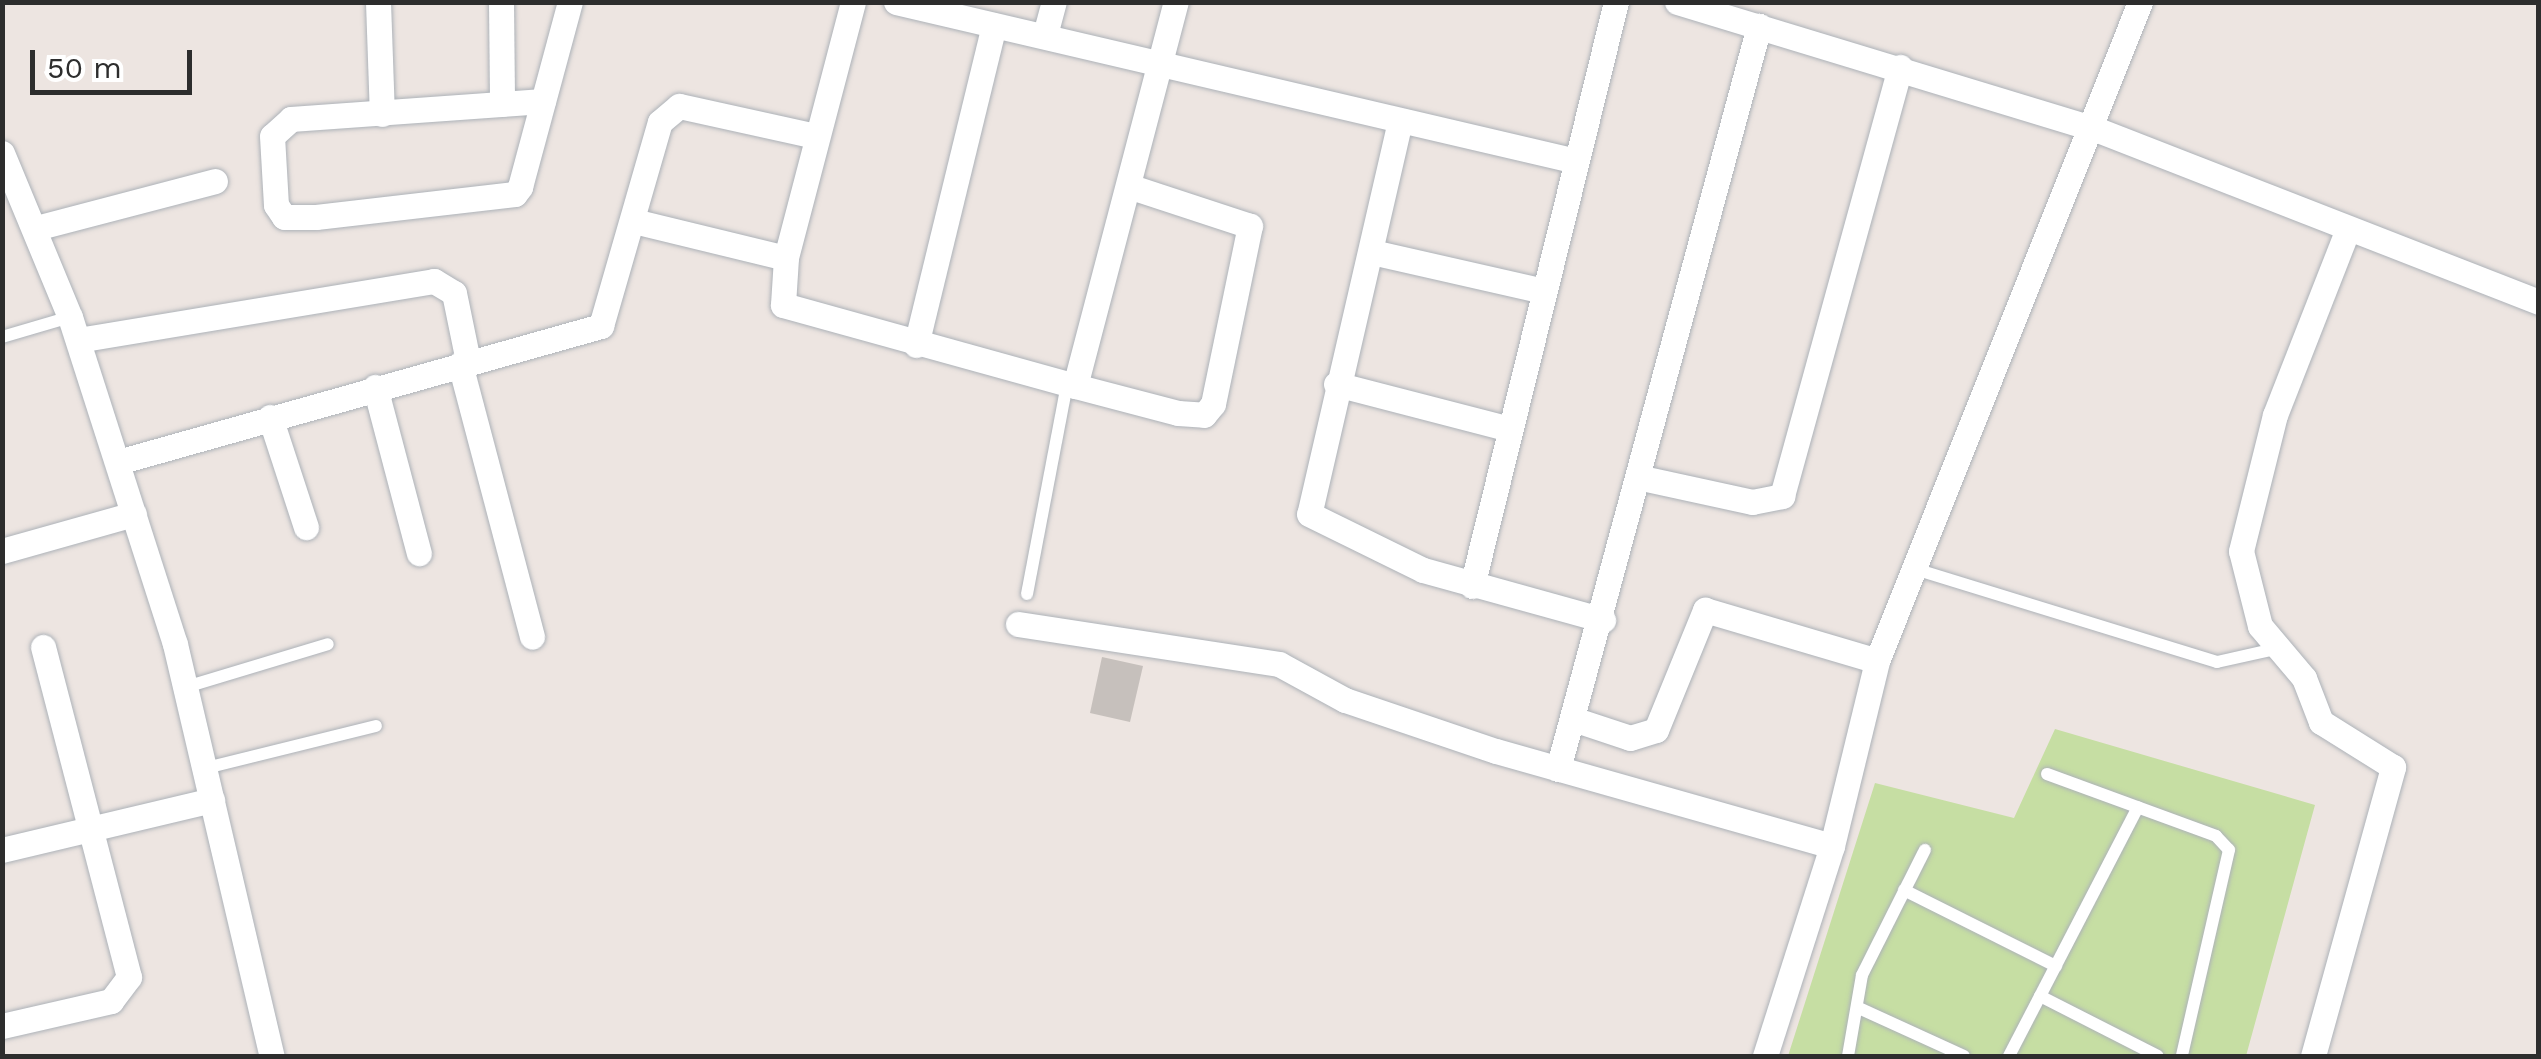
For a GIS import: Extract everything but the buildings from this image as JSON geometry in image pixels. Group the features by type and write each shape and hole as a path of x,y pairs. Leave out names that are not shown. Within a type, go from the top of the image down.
{"street":[{"path":"378,2 382,114"},
{"path":"501,2 502,104"},
{"path":"543,101 291,119 275,129 273,187 284,216 514,194 543,101 570,2"},
{"path":"853,2 786,258 780,299 789,310 1178,413 1204,414 1213,404 1250,226 1128,186"},
{"path":"896,2 994,25 1046,32 1576,161"},
{"path":"1046,32 1054,2"},
{"path":"1071,385 1176,2"},
{"path":"1472,586 1616,2"},
{"path":"1677,2 2095,129 2347,231 2538,302"},
{"path":"1765,1056 1832,846 1878,661 2095,129 2140,2"},
{"path":"916,345 994,25"},
{"path":"1558,769 1642,478 1759,26"},
{"path":"1642,478 1752,502 1782,496 1900,67"},
{"path":"118,462 601,326 660,122 680,106 816,136"},
{"path":"1400,121 1308,514 1472,586 1603,620"},
{"path":"2,153 74,328 186,687 272,1056"},
{"path":"36,228 215,181"},
{"path":"634,221 786,258"},
{"path":"2313,1056 2393,767 2326,728 2304,678 2275,650 2243,573 2246,516 2347,231"},
{"path":"1372,252 1544,291"},
{"path":"74,328 434,282 454,292 464,362 532,637"},
{"path":"1336,384 1510,428"},
{"path":"374,387 419,553"},
{"path":"270,417 306,527"},
{"path":"2,550 134,514"},
{"path":"1573,719 1630,738 1656,730 1705,610 1878,661"},
{"path":"1018,624 1279,664 1346,700 1558,769 1832,846"},
{"path":"4,1020 111,1001 127,988 92,828 42,648"},
{"path":"2,850 212,800"}],"lane":[{"path":"2,336 74,328"},
{"path":"1027,594 1071,385"},
{"path":"1915,569 2217,662 2275,650"},
{"path":"186,687 328,644"},
{"path":"206,768 376,726"},
{"path":"2047,774 2216,836 2230,857 2182,1056"},
{"path":"2009,1056 2138,807"},
{"path":"1848,1056 1860,1009 1862,975 1925,850"},
{"path":"1904,890 2056,966"},
{"path":"2040,996 2158,1056"},
{"path":"1860,1009 1964,1056"}],"green space":[{"path":"2055,729 2315,805 2246,1056 1788,1056 1875,783 2014,818"}]}
